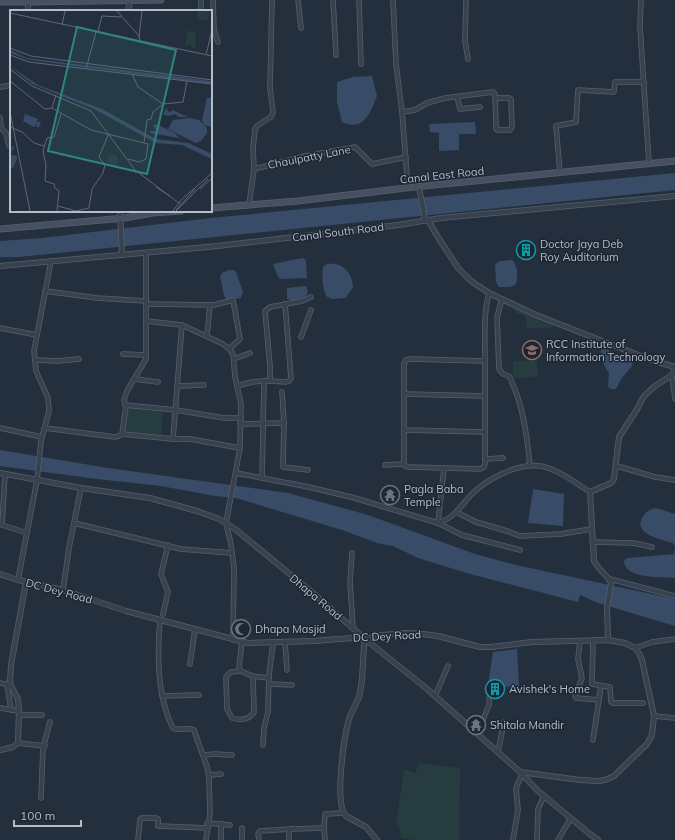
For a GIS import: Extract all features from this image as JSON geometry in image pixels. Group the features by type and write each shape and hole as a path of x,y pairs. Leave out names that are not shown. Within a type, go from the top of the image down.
{"main road":[{"path":"0,2 11,0 28,2 161,0"},
{"name":"Canal East Road","path":"212,208 298,201 408,188 420,190 560,172 607,169 675,161"},
{"path":"0,229 121,218 166,212"}],"street":[{"path":"201,0 202,10"},
{"path":"213,0 214,30 218,42"},
{"path":"249,205 254,169 253,148 255,129 258,125 271,117 273,112 270,88 272,0"},
{"path":"298,0 300,28"},
{"path":"333,0 336,55"},
{"path":"359,0 361,64"},
{"path":"392,0 396,64 402,112 408,188"},
{"path":"466,0 465,42 468,58"},
{"path":"641,0 640,26 649,164"},
{"path":"28,2 28,10"},
{"path":"560,172 556,126 576,122 578,90 614,92 615,82 644,82"},
{"path":"0,87 10,85"},
{"path":"402,112 415,110 431,102 492,92 495,94 495,98 496,129 510,130 512,127 511,99 495,98"},
{"path":"457,97 460,109 480,107"},
{"path":"0,118 1,127 6,133 10,146"},
{"name":"Chaulpatty Lane","path":"254,169 305,156 355,147 372,164 406,157"},
{"path":"420,190 426,219 458,268 470,281 489,293 536,315 675,368 672,374 644,396 619,437 614,479 611,483 590,492"},
{"name":"Canal South Road","path":"0,266 218,246 398,225 426,219 675,196"},
{"path":"120,212 122,256"},
{"path":"122,434 126,405 124,400 146,359 146,253"},
{"path":"18,580 37,480 42,439 49,410 49,403 36,371 34,352 51,261"},
{"path":"45,291 97,298 214,306 233,300 240,339 229,349"},
{"path":"385,465 404,464 409,467 480,469 484,467 484,319 489,293"},
{"path":"270,381 265,311 270,307 302,301 310,297"},
{"path":"502,299 497,317 499,369 503,374 508,376 521,409 525,426 530,466"},
{"path":"237,386 252,382 264,381 286,382 291,378 285,304"},
{"path":"207,336 210,305"},
{"path":"301,337 310,310"},
{"path":"146,321 182,325 207,336 229,349 234,359 235,377 241,404 240,448 226,523 234,568 233,640"},
{"path":"173,439 182,325"},
{"path":"0,328 37,335"},
{"path":"234,359 250,353"},
{"path":"123,354 146,355"},
{"path":"35,360 57,361 79,359"},
{"path":"404,464 404,364 406,360 485,360"},
{"path":"672,374 675,399"},
{"path":"134,379 158,382"},
{"path":"262,478 264,381"},
{"path":"178,386 204,385"},
{"path":"282,392 284,423 283,467 308,470"},
{"path":"404,394 485,396"},
{"path":"126,405 176,410 224,418 241,418"},
{"path":"240,424 263,422 284,423"},
{"path":"0,428 42,439"},
{"path":"45,428 115,437 122,434 173,439 190,439 240,448"},
{"path":"404,430 485,432"},
{"path":"485,459 503,458"},
{"path":"438,523 451,518 476,490 484,484 507,472 530,466 541,466 552,469 590,492"},
{"path":"616,466 655,477 675,480"},
{"path":"438,523 444,468"},
{"path":"236,473 304,486 373,503 438,523 462,535 520,550"},
{"path":"3,474 2,525 27,533"},
{"name":"Dhapa Road","path":"3,474 81,488 150,498 197,511 226,523 314,594 365,639 435,696 521,773 544,796 598,840"},
{"path":"63,590 81,488"},
{"path":"590,492 592,542 594,561 598,568 611,581 675,596"},
{"path":"456,512 476,522 520,536 561,534 591,529"},
{"path":"74,523 181,549 232,553"},
{"path":"592,542 634,543 652,547"},
{"path":"163,614 168,592 161,574 168,545"},
{"path":"352,553 350,583 353,628"},
{"name":"DC Dey Road","path":"0,574 18,580 63,590 126,612 248,643 274,643 353,638 365,639 382,635 423,634 438,636 480,647 520,643 608,640 625,643 635,648"},
{"path":"608,640 607,607 611,581"},
{"path":"11,710 9,685 11,665 26,582"},
{"path":"160,620 158,651 162,696 173,728 177,730 189,728 194,730 209,775 210,813 207,825 206,840"},
{"path":"190,664 195,629"},
{"path":"365,639 360,690 349,720 340,774 341,803 344,813 349,818 366,827 377,840"},
{"path":"513,840 518,810 516,788 521,773 598,781 614,776 647,744 652,735 654,716 642,660 635,648 652,642 675,639"},
{"path":"593,640 592,684 610,687 611,702 643,703"},
{"path":"580,641 578,659 582,678 575,696 576,698 599,700"},
{"path":"241,671 239,667 242,642"},
{"path":"285,642 287,670"},
{"path":"263,744 264,728 268,712 269,678 274,643"},
{"path":"435,696 448,666"},
{"path":"253,676 254,712 246,719 238,720 232,718 227,709 226,677 230,672 241,671 253,676 269,678"},
{"path":"0,683 9,685 18,699 18,743"},
{"path":"269,684 292,685"},
{"path":"593,740 600,686"},
{"path":"477,734 489,705 490,687"},
{"path":"162,696 200,695"},
{"path":"0,708 19,713 42,715"},
{"path":"654,716 675,718"},
{"path":"41,798 42,764 50,722"},
{"path":"498,752 504,722"},
{"path":"0,750 18,743 45,746"},
{"path":"203,755 232,755"},
{"path":"209,775 220,774"},
{"path":"538,840 538,809 544,796"},
{"path":"325,840 325,814 344,813"},
{"path":"138,840 140,819 142,818 156,818 158,819 158,826 230,825"},
{"path":"558,840 571,818"},
{"path":"221,824 221,840"},
{"path":"242,828 242,840"},
{"path":"259,840 258,834 260,831 324,828"},
{"path":"289,840 289,830 291,829"}],"green space":[{"path":"517,308 551,322 553,327 527,328 526,317 521,314 515,314 515,309"},
{"path":"537,360 538,377 513,378 513,361"},
{"path":"126,406 163,410 161,437 122,434"},
{"path":"418,763 460,768 459,840 415,840 401,838 399,826 396,824 404,770 416,773"}],"water":[{"path":"372,76 377,96 369,114 361,123 356,125 342,122 337,102 337,82 353,77"},
{"path":"475,122 476,134 459,134 459,150 439,151 439,133 430,132 429,124"},
{"path":"675,173 675,190 19,257 0,257 0,241 42,238 211,218"},
{"path":"302,258 306,261 307,278 281,279 278,277 273,264"},
{"path":"512,260 517,271 516,284 510,287 499,287 496,282 495,264 500,261"},
{"path":"327,264 338,265 349,273 353,288 345,298 332,299 327,297 325,294 322,274 323,267"},
{"path":"229,270 234,270 236,272 243,292 241,298 227,300 224,296 220,276 222,273"},
{"path":"306,286 308,292 306,296 294,300 287,299 287,288"},
{"path":"601,349 609,350 616,357 630,358 633,360 632,366 621,379 616,389 611,389 608,387 609,373 601,356"},
{"path":"0,450 108,468 288,493 368,515 475,554 516,565 675,599 675,626 598,603 580,595 578,602 470,574 418,558 393,546 377,543 342,530 236,498 215,496 161,486 0,466"},
{"path":"533,489 564,494 563,526 528,523"},
{"path":"656,508 675,514 675,547 673,543 662,540 645,532 640,524 643,516 648,511"},
{"path":"675,547 675,578 644,576 630,571 625,566 624,560 628,558 674,554"},
{"path":"517,649 519,686 501,687 488,685 493,652"}],"place":[{"name":"Doctor Jaya Deb Roy Auditorium","path":"526,250"},
{"name":"RCC Institute of Information Technology","path":"532,350"},
{"name":"Pagla Baba Temple","path":"390,495"},
{"name":"Dhapa Masjid","path":"241,629"},
{"name":"Avishek's Home","path":"495,689"},
{"name":"Shitala Mandir","path":"476,725"}]}
